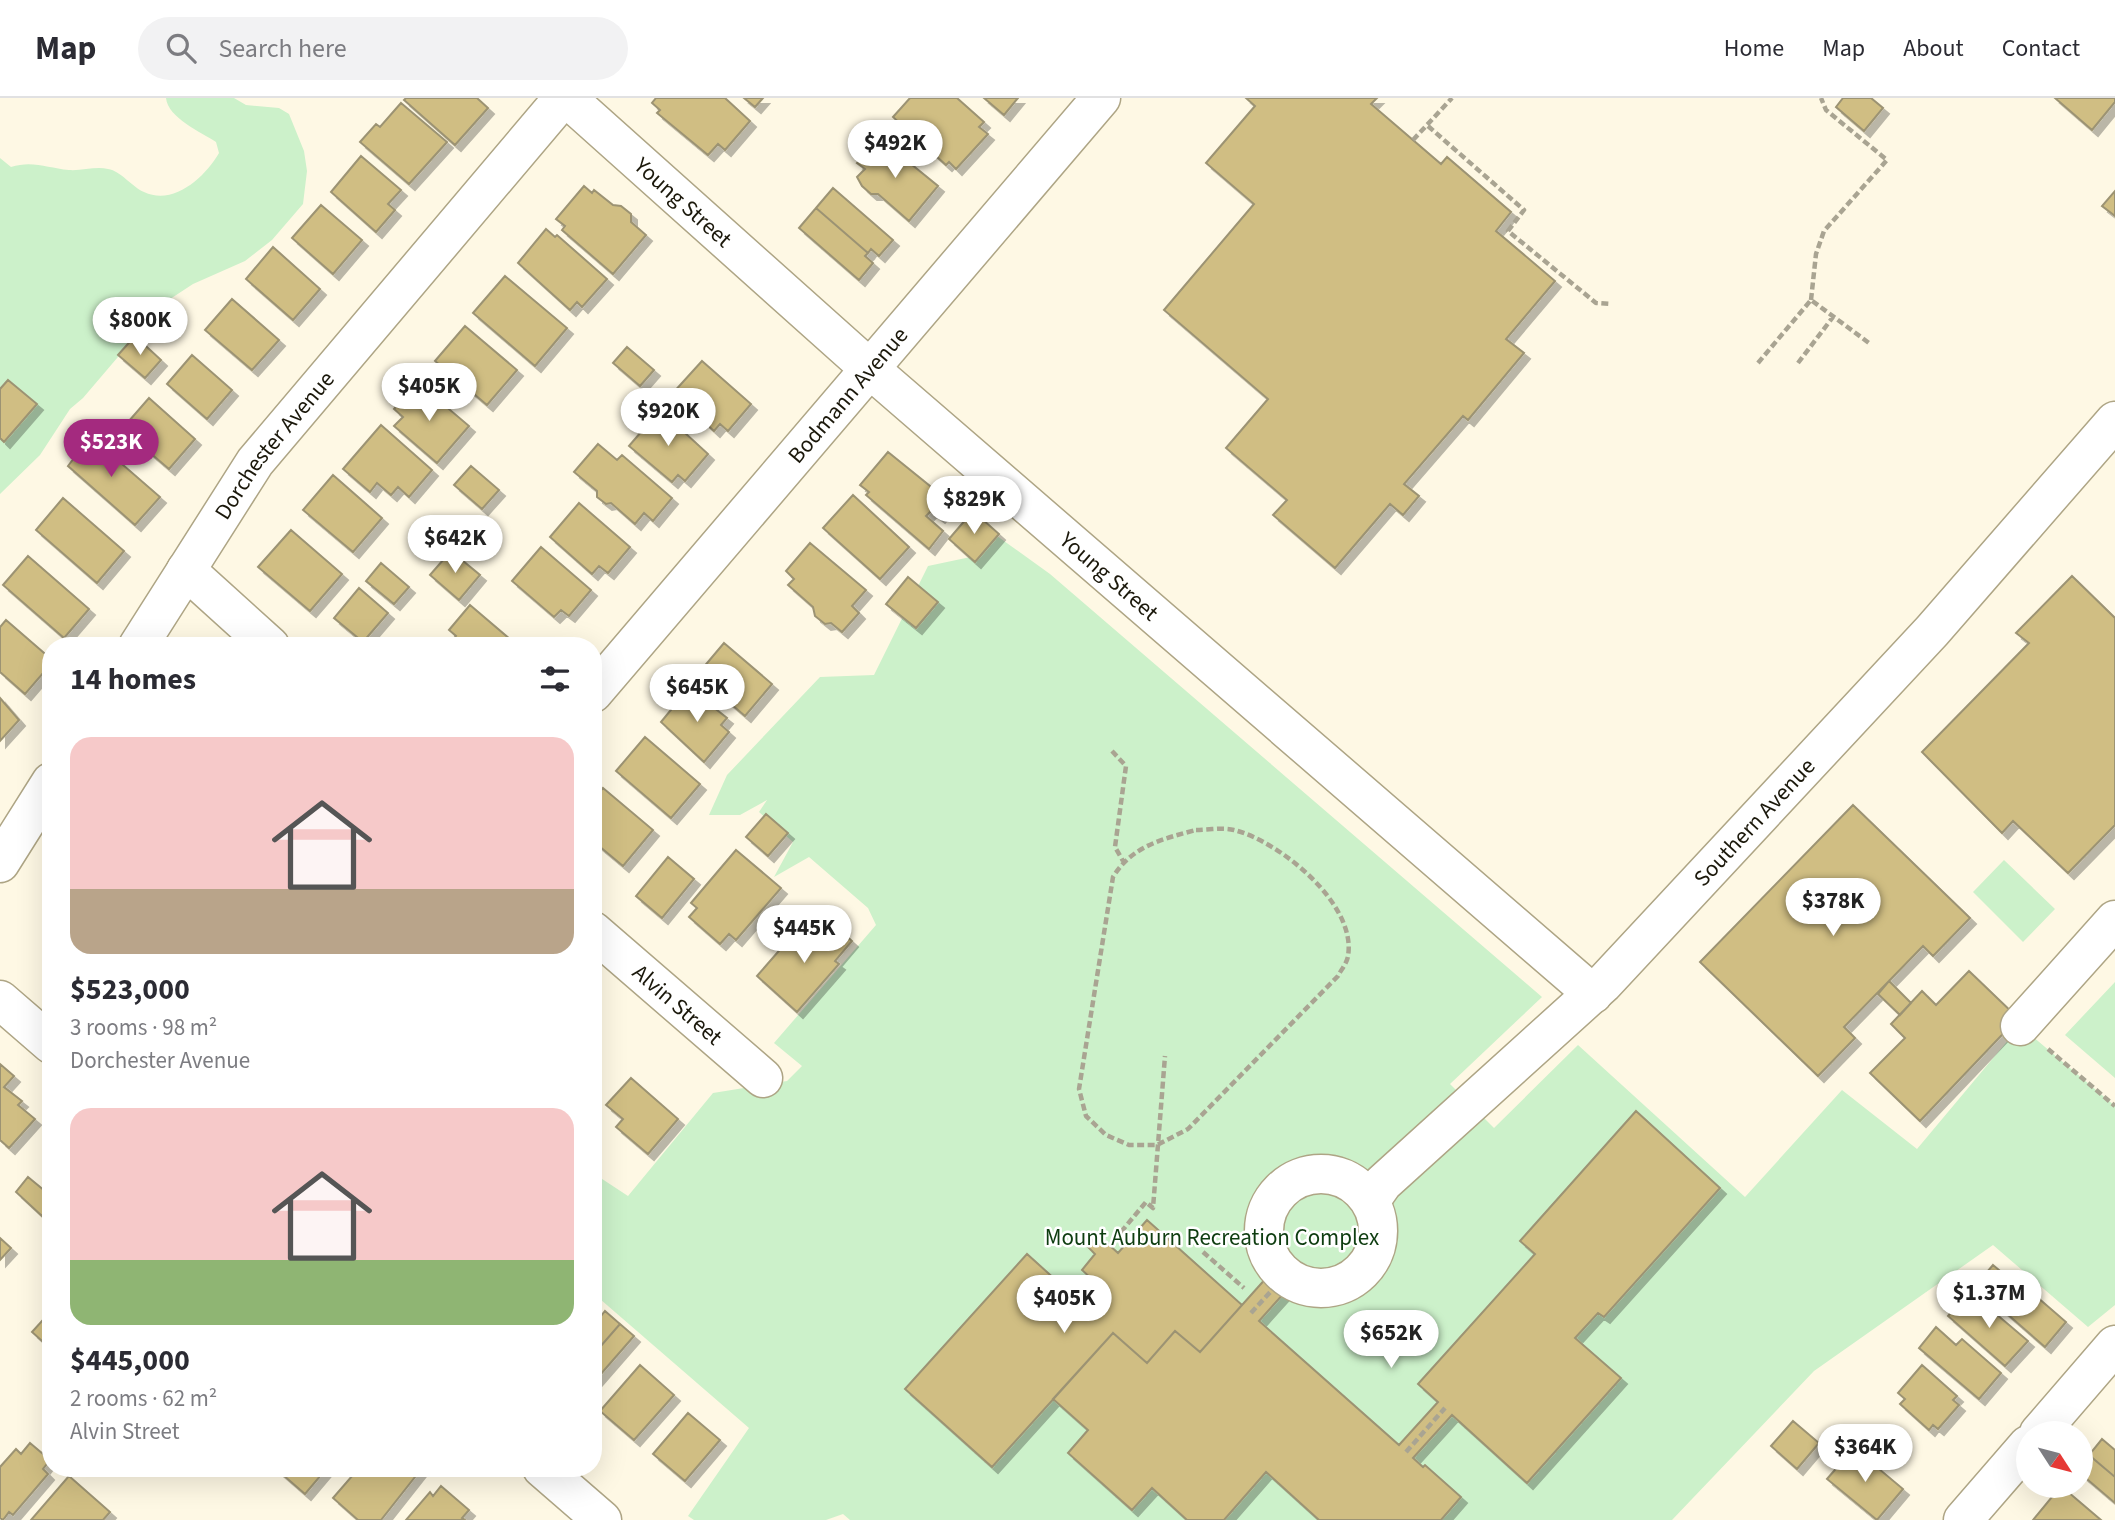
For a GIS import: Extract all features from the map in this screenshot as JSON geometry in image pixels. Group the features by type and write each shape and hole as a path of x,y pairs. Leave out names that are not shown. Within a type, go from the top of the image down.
{"street":[{"name":"Young Street","path":"565,98 870,369 1593,994"},
{"name":"Dorchester Avenue","path":"144,637 255,462 565,98"},
{"name":"Bodmann Avenue","path":"602,682 1101,98"},
{"name":"Southern Avenue","path":"1371,1200 1382,1183 1593,994 1774,804 1932,631 2115,421"},
{"path":"186,570 260,637"},
{"path":"0,863 42,796"},
{"path":"2020,1026 2115,920"},
{"name":"Alvin Street","path":"602,939 763,1078"},
{"path":"0,1000 42,1036"},
{"path":"1324,1173 1348,1179 1371,1200 1379,1226 1374,1254 1355,1278 1329,1288 1303,1285 1285,1276 1269,1255 1264,1236 1265,1217 1276,1195 1299,1178 1324,1173"},
{"path":"2049,1421 2115,1345"},
{"path":"1963,1520 2016,1459"},
{"path":"552,1477 602,1520"}],"path":[{"path":"1413,140 1452,98"},
{"path":"1758,363 1811,300 1816,254 1824,231 1886,160 1826,110 1821,98"},
{"path":"1428,125 1524,210 1508,230 1595,303 1611,304"},
{"path":"1811,300 1869,343"},
{"path":"1798,363 1833,317"},
{"path":"1112,751 1126,766 1115,847 1123,861"},
{"path":"1196,830 1234,830 1277,850 1312,876 1336,910 1347,935 1348,957 1338,976 1188,1129 1157,1145 1129,1144 1106,1135 1086,1116 1079,1088 1113,877 1123,861 1142,847 1162,839 1196,830"},
{"path":"2020,1026 2115,1106"},
{"path":"1121,1232 1146,1202 1153,1208 1165,1056"},
{"path":"1203,1252 1244,1289"},
{"path":"1251,1313 1285,1276"},
{"path":"1406,1452 1445,1408"}],"green space":[{"path":"166,98 234,98 246,105 279,108 289,114 304,151 307,171 303,204 272,240 245,261 193,284 164,303 83,398 70,409 40,455 0,494 0,158 11,167 33,164 69,170 108,169 144,192 166,195 177,192 197,180 219,153 216,142 179,118 168,105"},
{"name":"Mount Auburn Recreation Complex","path":"997,536 1050,574 1542,997 1450,1084 1494,1128 1578,1045 1745,1197 1842,1090 1917,1149 2020,1026 2115,1106 2115,1305 2088,1327 1993,1245 1814,1371 1672,1520 850,1520 843,1514 826,1520 694,1520 688,1516 749,1428 602,1301 602,1179 628,1196 713,1093 787,1081 802,1066 774,1043 876,925 868,908 809,857 774,877 793,842 759,812 767,800 740,815 709,815 727,775 820,677 874,675 928,566 980,555"},
{"path":"2004,860 2055,909 2023,942 1973,892"},
{"path":"2115,982 2115,1078 2065,1035"}],"building":[{"path":"477,98 488,108 455,145 404,100"},
{"path":"656,98 725,98 750,121 725,150 718,144 708,155 657,113 660,110 652,103"},
{"path":"744,98 763,98 755,107"},
{"path":"910,98 957,98 984,122 979,127 988,134 956,169 949,162 946,165 893,117"},
{"path":"984,98 1018,98 1004,115"},
{"path":"1246,98 1377,98 1371,104 1441,164 1447,157 1511,212 1496,231 1555,281 1506,339 1524,353 1468,420 1463,416 1404,484 1419,496 1403,515 1390,504 1335,568 1273,515 1287,500 1226,448 1268,399 1164,310 1254,204 1206,163 1255,106"},
{"path":"1843,98 1871,98 1883,108 1864,131 1836,107"},
{"path":"2055,98 2115,98 2115,102 2092,130"},
{"path":"401,103 447,142 409,184 360,142 376,124 380,127"},
{"path":"879,138 938,186 909,221 878,194 871,194 857,177 865,169 857,163"},
{"path":"361,156 401,190 388,204 395,210 376,232 331,192"},
{"path":"584,186 592,193 594,190 613,205 621,206 631,214 631,222 646,235 613,274 562,230 565,226 556,219"},
{"path":"833,188 893,240 879,256 871,249 868,253 816,208"},
{"path":"2115,191 2115,216 2102,206"},
{"path":"321,205 362,240 333,274 292,238"},
{"path":"816,208 868,253 865,256 873,263 859,280 799,228"},
{"path":"546,229 555,237 557,235 607,279 582,307 577,302 570,310 518,263"},
{"path":"273,247 320,289 293,320 246,279"},
{"path":"505,276 567,328 535,366 473,313"},
{"path":"232,299 279,340 252,370 205,330"},
{"path":"465,326 517,370 487,405 435,361"},
{"path":"135,336 161,360 145,378 118,355"},
{"path":"627,347 654,370 640,386 613,363"},
{"path":"192,355 232,390 207,419 167,384"},
{"path":"702,361 751,404 728,431 720,424 714,431 691,410 685,411 676,403 672,394"},
{"path":"8,380 37,404 4,442 0,438 0,389"},
{"path":"417,382 469,426 437,463 394,426 403,417 394,409"},
{"path":"149,398 195,439 169,469 122,429"},
{"path":"660,410 708,454 685,481 678,475 672,482 629,446"},
{"path":"381,425 432,470 409,497 398,487 391,495 377,483 370,492 343,469"},
{"path":"85,432 160,497 135,525 68,466 74,458 67,451"},
{"path":"598,444 617,460 622,455 672,498 653,521 644,513 635,524 611,503 606,504 597,497 597,491 574,472"},
{"path":"888,452 951,503 939,517 931,511 926,516 943,531 929,549 866,495 869,492 860,485"},
{"path":"471,466 499,490 482,509 454,485"},
{"path":"333,475 382,518 353,552 303,510"},
{"path":"853,495 909,547 880,579 823,528"},
{"path":"63,498 124,551 97,583 36,530"},
{"path":"579,503 630,547 608,573 599,566 592,574 550,537"},
{"path":"973,511 999,534 975,562 949,539"},
{"path":"291,530 342,574 310,611 258,567"},
{"path":"810,543 866,590 852,606 859,613 842,632 831,623 825,624 815,616 813,607 788,585 794,579 786,571"},
{"path":"541,547 591,590 569,616 561,610 554,617 512,581"},
{"path":"451,551 480,575 459,600 430,575"},
{"path":"28,556 89,609 63,637 3,585"},
{"path":"381,563 409,587 394,604 366,581"},
{"path":"2072,576 2115,618 2115,825 2068,873 2013,821 2002,833 1922,752 2029,643 2016,633"},
{"path":"908,577 938,602 916,628 886,604"},
{"path":"359,588 388,613 367,637 357,637 334,618"},
{"path":"470,605 507,637 455,637 449,630"},
{"path":"6,620 42,651 42,674 25,694 0,672 0,627"},
{"path":"724,643 772,684 745,716 697,675"},
{"path":"689,688 727,718 721,725 729,732 704,762 661,722"},
{"path":"0,698 19,720 0,741"},
{"path":"645,737 700,784 671,818 616,771"},
{"path":"602,789 653,830 623,866 602,848"},
{"path":"1853,805 1970,918 1933,956 1923,946 1844,1027 1855,1038 1818,1076 1700,962"},
{"path":"766,814 788,833 768,856 746,837"},
{"path":"736,850 781,888 736,940 729,934 720,944 689,917 697,908 691,903"},
{"path":"668,857 694,879 662,918 636,896"},
{"path":"832,923 852,941 835,961 839,964 797,1012 757,976 798,929 814,943"},
{"path":"1969,971 2018,1018 1920,1121 1870,1073 1905,1038 1891,1024 1922,991 1936,1005"},
{"path":"1889,981 1911,1003 1900,1015 1878,994"},
{"path":"0,1064 14,1076 4,1087 22,1101 18,1105 35,1119 9,1148 0,1140"},
{"path":"631,1078 678,1119 648,1154 616,1127 623,1119 606,1105"},
{"path":"1636,1111 1720,1188 1604,1317 1598,1313 1575,1338 1621,1378 1527,1483 1452,1415 1413,1458 1423,1467 1425,1465 1461,1497 1441,1520 1319,1520 1266,1472 1224,1520 1187,1520 1152,1488 1132,1510 1068,1453 1088,1430 1053,1399 1113,1333 1147,1363 1175,1331 1200,1352 1268,1276 1285,1292 1259,1321 1399,1445 1438,1402 1418,1384 1535,1254 1520,1241"},
{"path":"28,1177 42,1189 42,1216 16,1192"},
{"path":"1147,1220 1242,1305 1200,1352 1175,1331 1147,1363 1113,1333 992,1467 905,1389 1027,1254 1078,1300 1094,1281 1082,1270 1095,1254 1087,1246 1098,1235 1118,1253"},
{"path":"0,1238 11,1248 0,1260"},
{"path":"1993,1265 2012,1281 2015,1278 2066,1322 2045,1347 1975,1286"},
{"path":"1966,1296 1986,1313 1989,1308 2028,1341 2005,1366 1948,1316"},
{"path":"605,1311 620,1324 602,1345 602,1315"},
{"path":"42,1321 42,1341 32,1332"},
{"path":"620,1324 634,1336 602,1373 602,1345"},
{"path":"1936,1327 1956,1345 1962,1339 2001,1373 1979,1399 1919,1348"},
{"path":"640,1365 674,1395 634,1440 602,1413 602,1409"},
{"path":"1922,1365 1957,1396 1953,1400 1959,1405 1938,1429 1933,1425 1929,1430 1900,1404 1905,1399 1898,1393"},
{"path":"688,1413 720,1440 685,1481 653,1454"},
{"path":"1793,1421 1819,1443 1797,1469 1771,1446"},
{"path":"2102,1439 2115,1450 2115,1477 2093,1458 2093,1450"},
{"path":"30,1443 42,1453 42,1477 45,1477 13,1515 9,1512 3,1520 0,1518 0,1467 16,1449 21,1454"},
{"path":"1854,1448 1903,1489 1877,1520 1827,1479"},
{"path":"2093,1458 2115,1477 2115,1503 2093,1484"},
{"path":"68,1477 110,1512 103,1520 31,1520"},
{"path":"285,1477 319,1477 305,1494"},
{"path":"351,1477 415,1477 381,1520 358,1520 333,1498"},
{"path":"441,1486 469,1510 462,1518 465,1520 406,1520 430,1492 433,1496"},
{"path":"2051,1498 2075,1498 2101,1520 2033,1520"}]}
